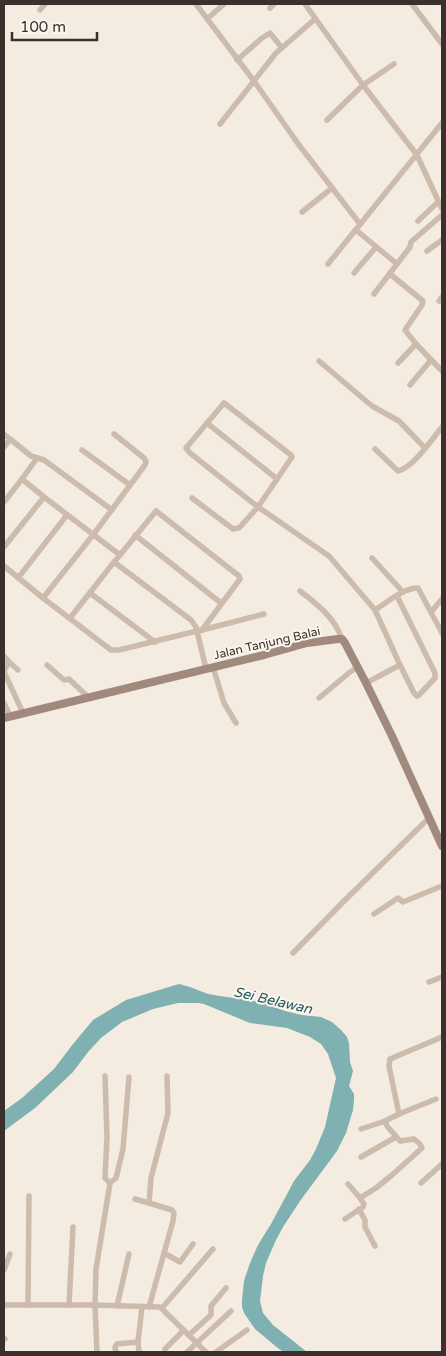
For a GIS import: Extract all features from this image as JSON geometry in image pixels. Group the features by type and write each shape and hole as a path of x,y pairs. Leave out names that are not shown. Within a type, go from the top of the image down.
{"street":[{"path":"40,10 45,4"},
{"path":"196,4 360,224"},
{"path":"207,20 224,4"},
{"path":"306,4 363,85 417,155 442,208"},
{"path":"412,4 442,44"},
{"path":"220,124 276,53 316,19"},
{"path":"237,60 270,33 282,48"},
{"path":"327,120 363,85 394,64"},
{"path":"328,264 442,123"},
{"path":"302,212 332,188"},
{"path":"418,221 438,202"},
{"path":"374,294 410,247 411,242 442,215"},
{"path":"356,230 397,264"},
{"path":"427,251 442,240"},
{"path":"354,273 376,247"},
{"path":"390,274 423,301 405,330 442,371"},
{"path":"398,363 416,344"},
{"path":"410,385 431,360"},
{"path":"319,361 372,406 399,421 425,448"},
{"path":"192,498 236,529 244,524 258,507 292,458 290,454 225,403 187,446 187,450 258,507 329,556 375,610 400,666 417,696 435,678 434,671 400,594 372,558"},
{"path":"207,423 277,479"},
{"path":"375,448 398,471 411,464 442,427"},
{"path":"4,434 31,456 44,460 112,510"},
{"path":"43,598 93,535 145,464 144,458 114,434"},
{"path":"4,447 10,439"},
{"path":"82,450 130,485"},
{"path":"4,502 37,458"},
{"path":"22,479 120,555"},
{"path":"4,547 44,497"},
{"path":"70,618 156,511 238,575 240,579 199,630"},
{"path":"18,578 67,515"},
{"path":"135,535 221,603"},
{"path":"114,562 191,620 199,630 210,668 224,703 236,723"},
{"path":"4,566 111,650 154,642 264,614"},
{"path":"375,610 400,594 415,587 418,588 442,633"},
{"path":"300,591 324,610 338,629 392,736 442,846"},
{"path":"90,593 154,642"},
{"path":"431,612 442,599"},
{"name":"Jalan Tanjung Balai","path":"7,717 307,643 342,640"},
{"path":"4,656 18,670"},
{"path":"10,662 4,672 23,713"},
{"path":"47,665 64,680 69,679 88,697"},
{"path":"366,683 400,666"},
{"path":"319,698 358,667"},
{"path":"4,703 7,717"},
{"path":"293,953 429,818"},
{"path":"374,914 398,898 403,902 442,886"},
{"path":"429,982 442,977"},
{"path":"400,1114 389,1060 442,1037"},
{"path":"105,1076 107,1137 105,1178 110,1183"},
{"path":"149,1203 151,1178 168,1113 167,1076"},
{"path":"97,1352 96,1269 110,1183 116,1178 123,1149 130,1077"},
{"path":"361,1128 385,1121 436,1099"},
{"path":"360,1198 387,1180 422,1148 414,1139 401,1141 387,1126 385,1121"},
{"path":"361,1157 396,1137"},
{"path":"421,1183 442,1164"},
{"path":"344,1219 364,1206 348,1184"},
{"path":"28,1305 29,1196"},
{"path":"135,1199 174,1212 150,1307"},
{"path":"359,1210 365,1220 365,1228 375,1246"},
{"path":"69,1305 73,1227"},
{"path":"164,1253 180,1262 193,1244"},
{"path":"162,1308 213,1249"},
{"path":"4,1270 10,1254"},
{"path":"117,1306 129,1254"},
{"path":"189,1335 211,1315 211,1306 226,1288"},
{"path":"4,1306 95,1305 162,1308 206,1352"},
{"path":"139,1352 138,1342 142,1307"},
{"path":"187,1352 231,1312"},
{"path":"165,1348 184,1330"},
{"path":"216,1352 247,1330"},
{"path":"116,1352 115,1347 117,1344 138,1342"}],"water":[{"name":"Sei Belawan","path":"179,984 208,994 262,1002 285,1011 321,1017 332,1022 347,1037 353,1071 349,1086 354,1094 354,1100 346,1133 337,1151 283,1227 266,1263 263,1276 260,1301 263,1313 273,1325 307,1352 284,1352 279,1349 255,1329 244,1313 242,1300 244,1281 258,1245 294,1181 310,1160 325,1127 336,1078 328,1054 321,1044 310,1037 287,1028 250,1023 204,1004 178,1003 153,1009 122,1022 101,1038 73,1072 35,1108 4,1131 4,1111 22,1098 54,1069 93,1020 126,1000"}]}
